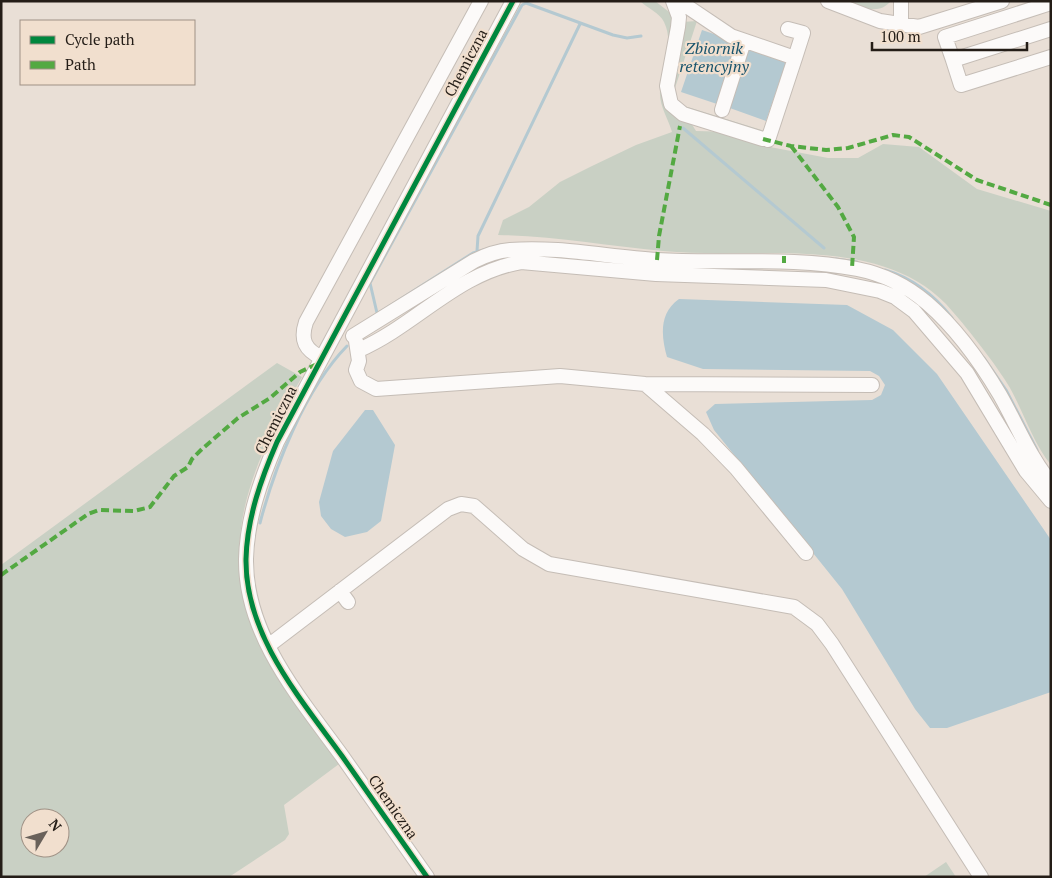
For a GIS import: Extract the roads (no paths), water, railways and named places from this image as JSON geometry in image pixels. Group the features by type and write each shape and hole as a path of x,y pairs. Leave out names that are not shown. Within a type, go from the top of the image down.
{"street":[{"path":"322,358 309,351 304,342 306,322 481,1"},
{"name":"Chemiczna","path":"427,877 287,679 268,646 253,606 248,581 248,536 253,510 268,462 338,327 513,1"},
{"path":"673,1 679,17 667,86 671,104 683,114 765,140 803,33 788,29"},
{"path":"679,1 731,36 795,58"},
{"path":"828,1 880,21 919,27 978,5 1002,1"},
{"path":"901,1 901,24"},
{"path":"1051,3 945,37 961,85 1051,57"},
{"path":"953,60 1051,29"},
{"path":"722,110 744,41"},
{"path":"352,336 485,256 510,250 564,251 657,260 810,264 856,269 892,280 914,293 941,317 982,368 1000,395 1034,461 1051,483"},
{"path":"359,350 381,339 475,277 492,269 520,262 656,274 826,280 851,284 895,297 927,325 966,373 1026,471 1051,501"},
{"path":"338,327 352,336 359,350 356,370 361,381 376,389 560,376 645,384 872,385"},
{"path":"645,384 703,434 736,468 806,553"},
{"path":"268,646 344,597 448,509 461,504 474,506 523,549 549,564 794,607 817,624 832,644 981,877"}],"water":[{"name":"Zbiornik retencyjny","path":"702,30 741,43 720,105 681,92"},
{"name":"Zbiornik retencyjny","path":"748,45 787,59 766,121 727,107"},
{"path":"679,299 847,305 893,330 937,374 1051,540 1051,692 947,728 930,728 915,709 842,589 714,430 706,412 715,404 872,400 881,395 885,385 879,376 870,371 703,369 667,357 663,325 668,311"},
{"path":"365,410 373,410 395,445 381,521 367,532 345,537 331,529 321,516 319,502 333,451"}],"waterway":[{"path":"377,313 370,283 522,5 526,3 613,35 627,38 641,36"},
{"path":"477,251 478,236 580,24"},
{"path":"683,128 824,248"},
{"path":"374,316 473,253 501,245"},
{"path":"836,259 857,262"},
{"path":"885,270 914,283 938,302 952,318"},
{"path":"260,523 274,477 293,429 318,384 347,346"},
{"path":"984,358 1006,390 1037,450"}]}
